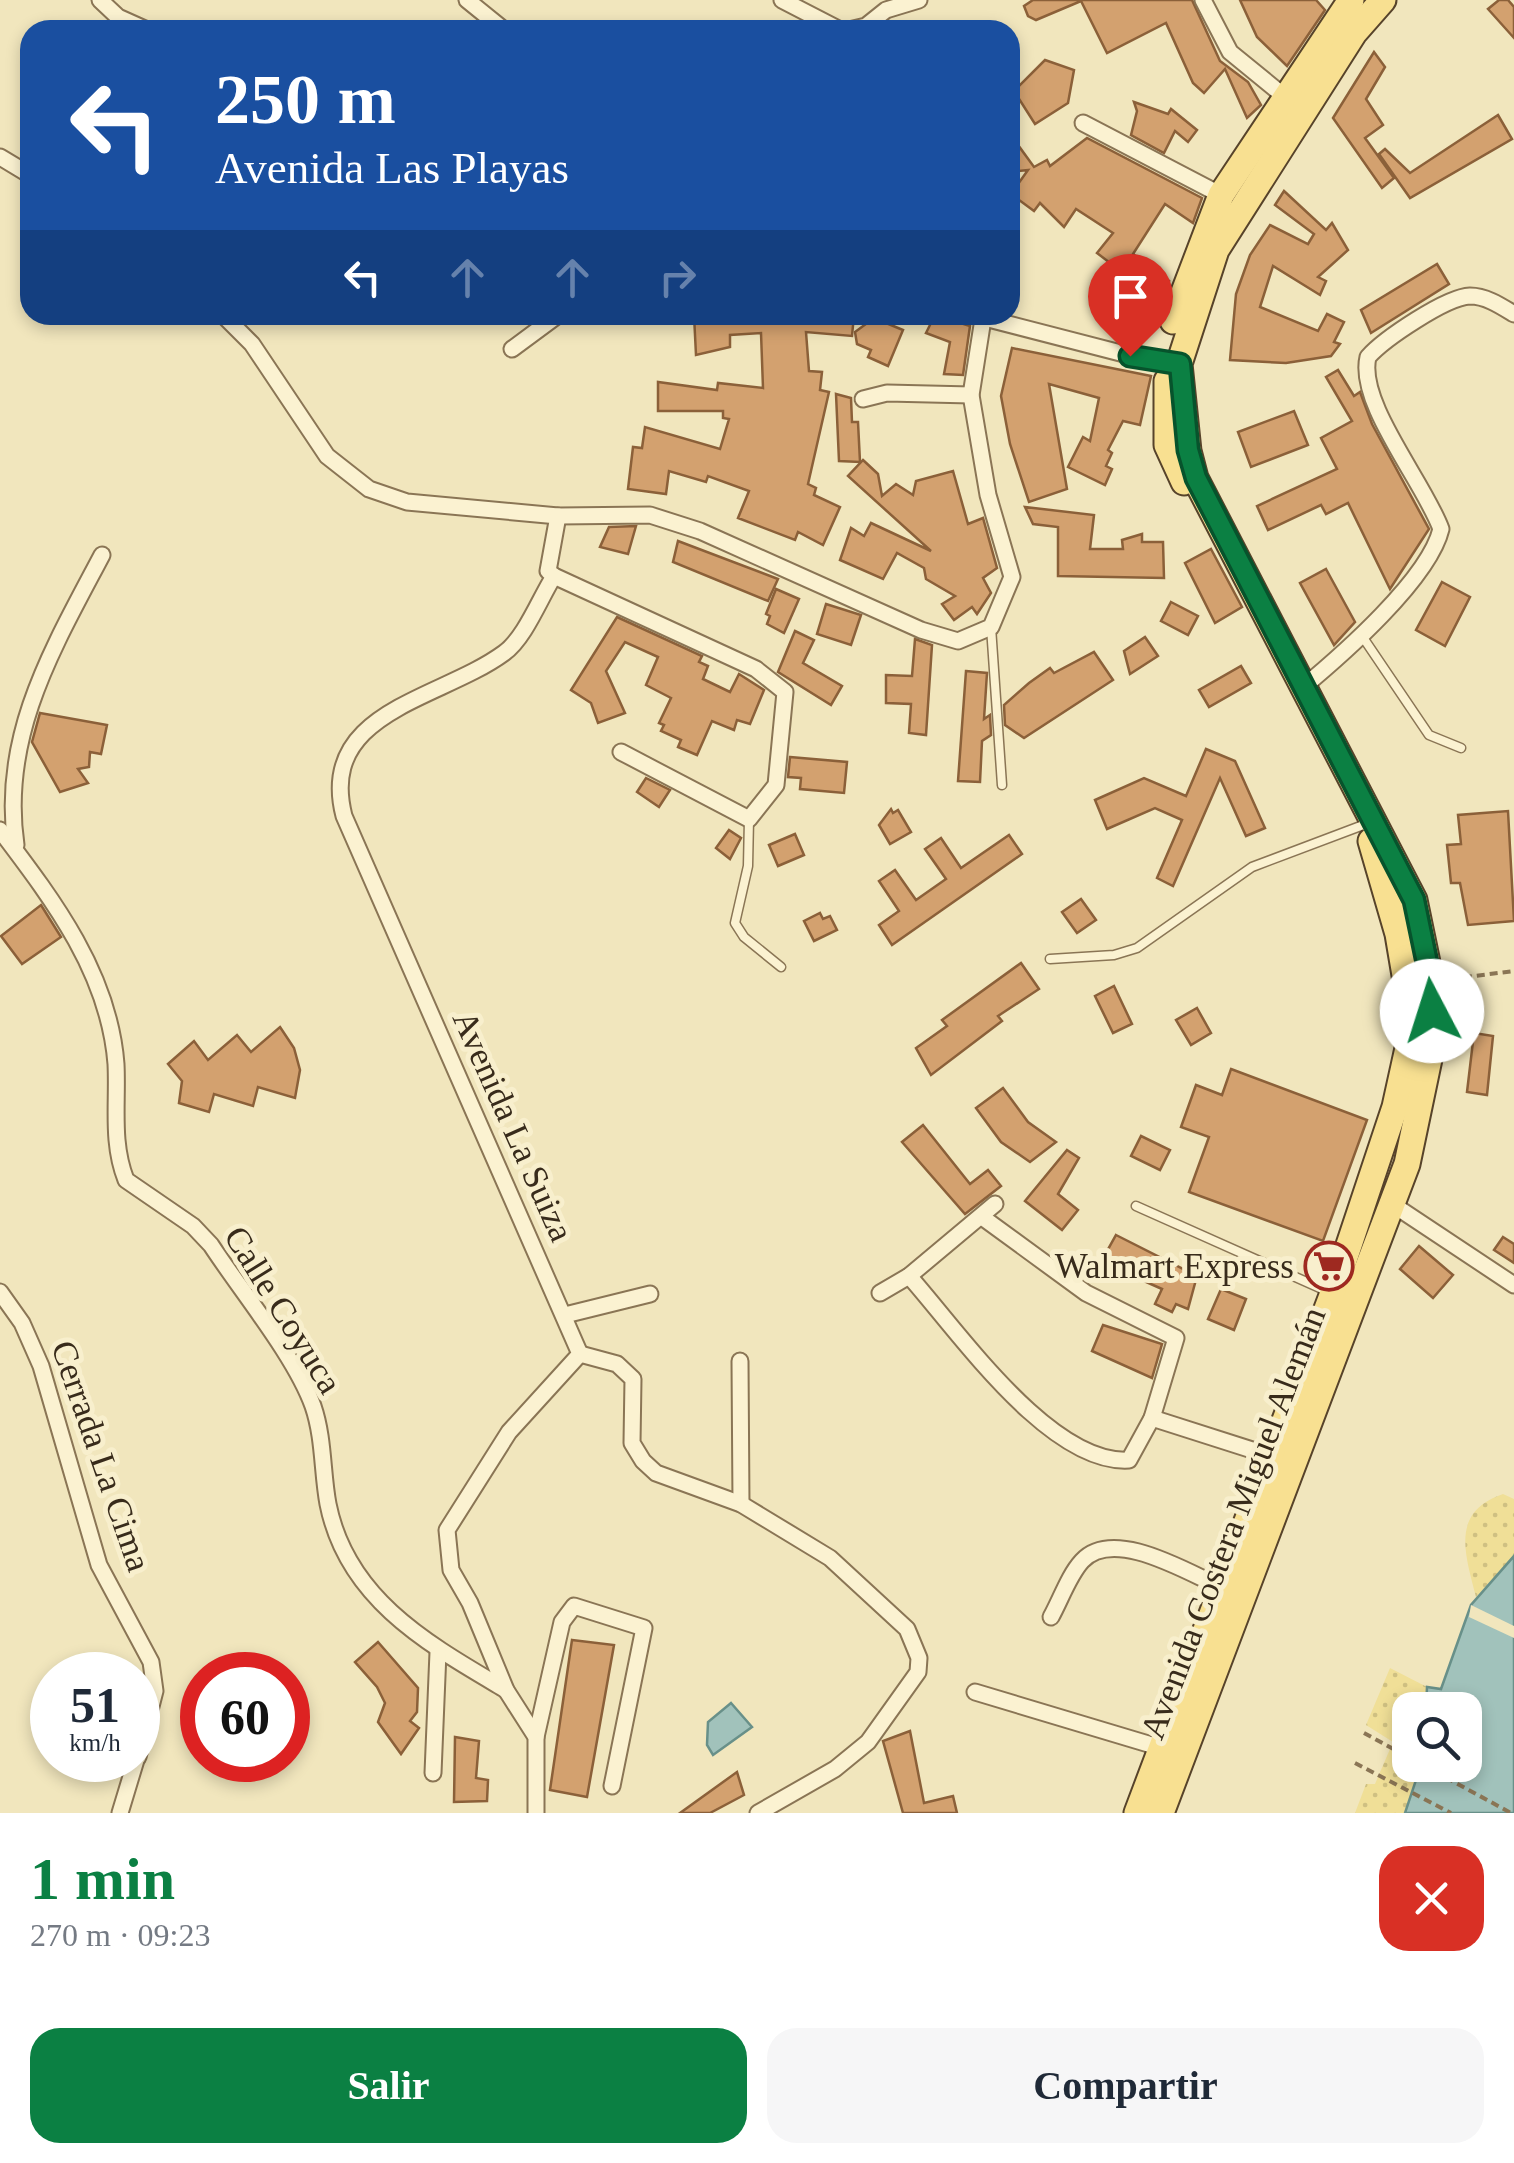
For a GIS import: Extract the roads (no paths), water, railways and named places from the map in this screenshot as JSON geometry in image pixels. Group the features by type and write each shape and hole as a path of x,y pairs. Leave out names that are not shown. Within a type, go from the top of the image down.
{"main road":[{"name":"Avenida Costera Miguel Alemán","path":"1173,364 1216,250 1351,0"},
{"name":"Avenida Costera Miguel Alemán","path":"1136,1813 1164,1749 1333,1294 1394,1108 1410,1038 1410,999 1398,934 1366,824 1196,478 1173,364 1173,321 1221,195 1382,0"},
{"name":"Avenida Costera Miguel Alemán","path":"1161,1813 1407,1164 1433,1040 1431,982 1414,900 1300,689"}],"street":[{"path":"100,0 124,20"},
{"path":"467,0 492,20"},
{"path":"782,0 821,20"},
{"path":"874,20 886,10 919,0"},
{"path":"1204,0 1230,52 1298,104"},
{"path":"1083,123 1221,195"},
{"path":"1300,689 1362,636 1436,551 1441,529 1430,498 1367,388 1368,357 1393,336 1455,300 1482,298 1514,314"},
{"path":"234,325 252,344 327,456 369,490 408,502 558,516 650,515 700,531 921,630 958,640 991,627 1012,578 988,494 971,395 977,325"},
{"path":"512,349 544,325"},
{"path":"1011,325 1173,364"},
{"path":"863,399 887,393 971,395"},
{"name":"Avenida La Suiza","path":"558,516 548,571 554,576 508,651 365,726 345,759 337,788 344,816 580,1354"},
{"path":"18,854 5,787 25,701 102,555"},
{"path":"554,576 756,669 784,692 776,785 749,819 621,752"},
{"name":"Calle Coyuca","path":"0,830 71,928 96,984 116,1062 115,1126 126,1180 193,1226 211,1245 312,1406 329,1507 355,1568 372,1595 438,1652 506,1690"},
{"path":"880,1293 909,1276 995,1204"},
{"path":"1392,1204 1514,1285"},
{"path":"909,1276 1057,1435 1113,1461 1129,1460 1152,1418 1176,1338 1086,1293 982,1217"},
{"name":"Cerrada La Cima","path":"0,1292 22,1323 41,1366 99,1565 146,1652"},
{"path":"565,1315 650,1294"},
{"path":"536,1738 506,1690 470,1603 451,1570 447,1530 510,1432 580,1354 617,1364 633,1380 632,1442 656,1473 741,1504 830,1558 907,1629 919,1658 918,1672 868,1742 835,1769 758,1813"},
{"path":"740,1361 741,1504"},
{"path":"1152,1418 1271,1456"},
{"path":"1051,1616 1082,1561 1112,1548 1136,1550 1223,1588"},
{"path":"536,1813 536,1738 562,1622 574,1606 644,1628 612,1786"},
{"path":"433,1773 438,1652"},
{"path":"975,1692 1164,1749"},
{"name":"Cerrada La Cima","path":"120,1813 130,1782"}],"lane":[{"path":"991,627 1002,784"},
{"path":"1362,636 1429,736 1461,748"},
{"path":"749,819 748,866 735,923 757,950 781,967"},
{"path":"1050,960 1114,956 1137,948 1252,866 1366,824"},
{"path":"1136,1206 1333,1294"}],"water":[{"path":"1514,1556 1514,1813 1405,1813 1415,1782 1482,1782 1482,1692 1427,1692 1427,1687 1441,1689 1471,1605"},
{"path":"731,1703 752,1727 713,1755 707,1745 708,1722"}],"place":[{"name":"Walmart Express","path":"1329,1266"}]}
